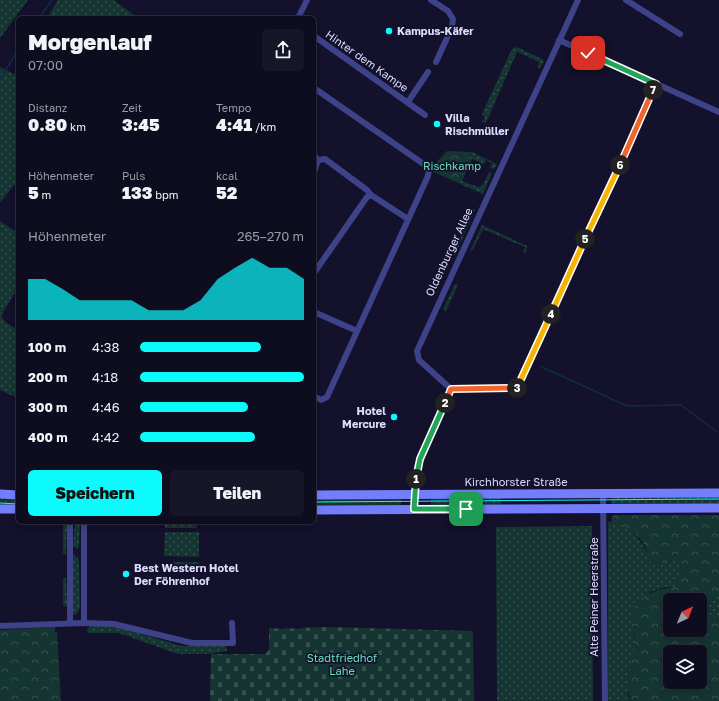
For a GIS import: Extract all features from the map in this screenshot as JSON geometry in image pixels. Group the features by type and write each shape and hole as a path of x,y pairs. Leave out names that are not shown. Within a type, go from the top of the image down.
{"main road":[{"name":"Kirchhorster Straße","path":"316,495 719,493"},
{"path":"0,494 16,494"},
{"path":"414,509 415,494"},
{"path":"316,510 719,508"},
{"path":"0,509 16,510"}],"street":[{"path":"299,16 306,0"},
{"path":"431,0 448,11 453,19 452,27 436,62"},
{"name":"Oldenburger Allee","path":"451,389 419,360 417,351 578,0"},
{"path":"626,0 680,34"},
{"name":"Hinter dem Kampe","path":"316,37 425,115"},
{"path":"559,40 719,112"},
{"name":"Hinter dem Kampe","path":"408,102 428,72"},
{"path":"415,494 417,467 451,389 517,388 656,84"},
{"path":"316,89 429,170 428,176 327,397 321,400 316,397"},
{"path":"316,158 325,159 367,190 371,195 408,219"},
{"path":"316,269 367,197 371,195"},
{"path":"316,313 357,331"},
{"name":"Alte Peiner Heerstraße","path":"603,493 605,701"},
{"path":"70,524 70,623"},
{"path":"84,524 84,623"},
{"path":"0,626 70,623 114,624 192,643 233,643 232,623"}],"green space":[{"path":"0,0 28,0 16,16 0,38"},
{"path":"58,0 114,0 134,15 133,16 48,16"},
{"path":"517,47 544,60 540,69 538,68 539,62 517,52 486,123 482,122 485,118 482,114 512,49"},
{"path":"0,67 16,75 16,183 0,203"},
{"name":"Rischkamp","path":"447,151 472,152 458,183 429,170"},
{"path":"472,152 497,164 494,169 490,168 492,163 486,160 484,164 472,159 462,181 478,187 482,186 489,172 492,173 483,194 458,183"},
{"path":"473,209 475,210 455,255 453,254"},
{"path":"0,221 16,232 16,290 1,316 5,322 16,329 16,397 0,390"},
{"path":"482,225 527,246 526,253 523,252 525,247 483,229 473,250 470,251"},
{"path":"455,284 458,285 446,311 443,309"},
{"path":"0,497 16,497 16,506 0,506"},
{"path":"501,497 501,506 431,507 431,498"},
{"path":"719,497 719,505 611,506 611,498"},
{"path":"316,498 401,498 401,505 316,505"},
{"path":"613,515 719,515 719,594 715,594 709,602 707,614 719,621 719,701 632,701 629,695 628,681 635,641 631,620 632,612 640,600 646,596 661,589 675,587 682,569 679,563 674,560 653,565 649,561 645,546 637,536 618,524 611,522"},
{"path":"608,522 625,527 631,531 646,550 653,565 674,560 679,563 682,569 675,587 666,587 650,592 633,633 636,642 628,683 628,696 632,701 608,701"},
{"path":"67,524 66,554 63,554 63,525"},
{"path":"75,524 80,524 79,547 77,549 73,545"},
{"path":"165,524 196,524 197,528 165,528"},
{"path":"592,526 593,701 497,701 496,527"},
{"path":"165,532 199,532 199,557 164,556"},
{"path":"73,554 78,558 79,562 80,608 76,615 73,614 72,607 71,555"},
{"path":"173,562 199,562 199,573 173,572"},
{"path":"63,578 66,578 67,606 63,606"},
{"path":"715,594 719,594 719,621 707,614 709,602"},
{"path":"91,626 113,626 182,646 226,646 227,651 208,654 178,654 119,633 88,633 87,629"},
{"path":"55,627 55,632 57,632 61,701 0,701 0,630"},
{"name":"Stadtfriedhof Lahe","path":"328,627 473,631 474,701 210,701 211,654 265,654 269,650 269,628 300,629"}],"waterway":[{"path":"40,16 52,0"},
{"path":"0,79 16,53"},
{"path":"542,367 627,406 681,405 717,432"}],"tram line":[{"path":"316,502 719,499"},
{"path":"0,503 16,504"}],"place":[{"name":"Kampus-Käfer","path":"389,31"},
{"name":"Villa Rischmüller","path":"437,124"},
{"name":"Hotel Mercure","path":"394,417"},
{"name":"Best Western Hotel Der Föhrenhof","path":"126,574"}],"route":[{"path":"466,509 414,509 417,467 451,389 517,388 656,84 588,53"}]}
